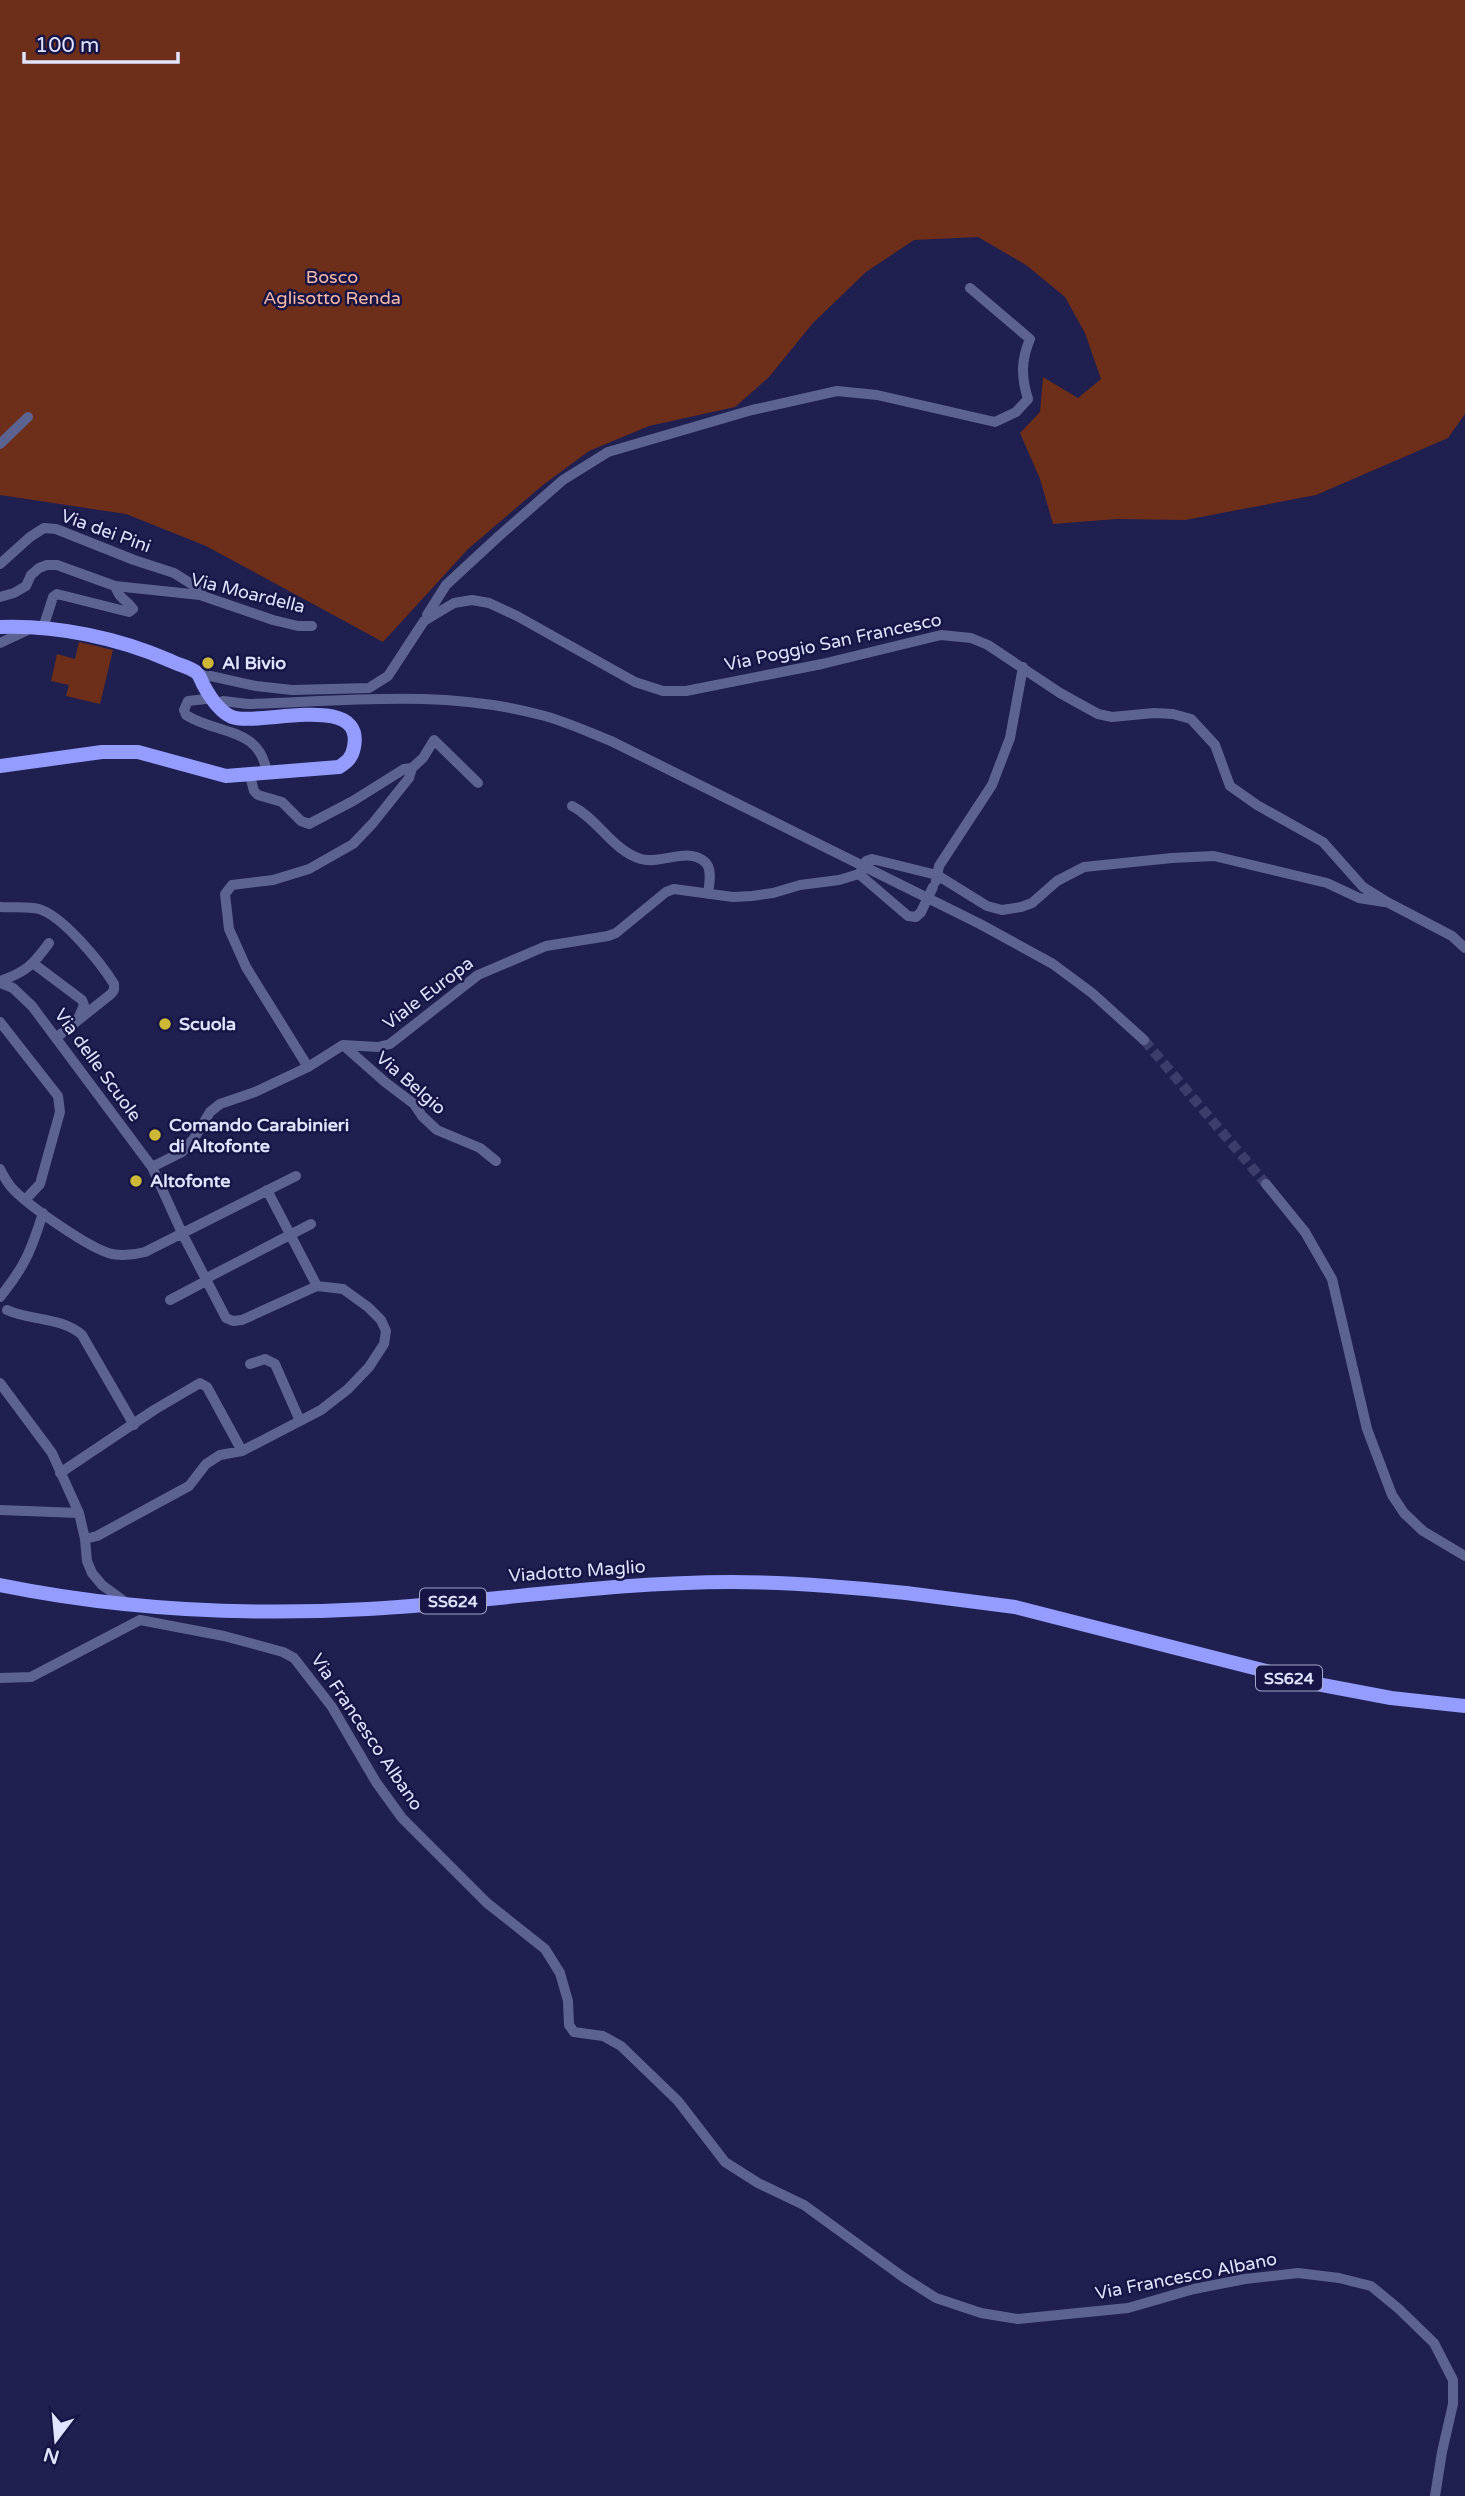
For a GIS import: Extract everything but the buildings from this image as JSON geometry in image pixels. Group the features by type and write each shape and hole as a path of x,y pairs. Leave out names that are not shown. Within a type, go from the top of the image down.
{"main road":[{"path":"0,627 71,631 156,654 197,673 218,706 229,716 242,720 315,714 335,716 346,722 353,732 355,744 347,762 338,767 250,776 210,774 138,752 102,752 0,766"},
{"name":"Viadotto Maglio","path":"0,1585 108,1603 185,1611 287,1612 370,1609 636,1586 730,1582 802,1583 1015,1607 1317,1684 1391,1698 1465,1706"}],"street":[{"path":"424,621 446,585 499,536 563,480 608,452 752,410 837,391 877,394 995,422 1016,412 1028,399 1023,380 1023,355 1030,339 970,288"},
{"path":"0,444 28,417"},
{"name":"Via dei Pini","path":"0,564 44,528 56,529 174,573 201,590 200,595"},
{"name":"Via Moardella","path":"0,597 26,586 31,575 39,568 57,565 115,586 200,595 273,620 298,626 312,626"},
{"path":"0,643 39,628 52,597 57,594 130,612 130,604 119,598 115,586"},
{"name":"Via Poggio San Francesco","path":"197,673 256,686 292,690 369,688 387,677 424,621 454,603 472,600 489,603 517,616 635,682 663,691 686,691 815,666 942,635 962,635 980,641 1060,693 1098,714 1112,717 1154,713 1191,719 1215,745 1230,786 1257,805 1323,842 1363,887 1452,936 1465,948"},
{"path":"861,870 908,916 916,917 933,887 939,866 992,785 1010,738 1023,667"},
{"path":"223,701 248,704 405,698 473,702 543,715 601,737 861,870 1053,964 1092,993 1144,1040"},
{"path":"206,699 188,701 184,710 186,715 224,728 254,744 265,760 267,774"},
{"path":"308,1067 246,967 229,929 225,894 232,886 273,880 309,869 353,844 409,778 412,768 423,758 434,740 478,783"},
{"path":"250,776 254,791 258,795 282,802 301,821 309,824 353,801 404,769 412,768"},
{"path":"572,806 632,856 655,861 676,856 705,862 709,870 708,894"},
{"path":"861,870 866,860 872,859 937,875 987,906 1002,909 1032,903 1057,881 1084,867 1214,856 1327,883 1359,898 1387,902"},
{"name":"Viale Europa","path":"343,1045 378,1047 390,1044 478,975 546,946 596,939 616,933 666,892 684,890 752,897 800,885 839,880 861,870"},
{"path":"0,907 37,909 51,914 76,935 113,981 113,992 57,1037"},
{"path":"0,982 23,973 49,943"},
{"path":"33,964 82,1000 84,1004 78,1020"},
{"name":"Via delle Scuole","path":"0,982 13,988 32,1006 152,1167 223,1315 233,1321 242,1320 317,1286"},
{"path":"0,1022 58,1096 59,1123 40,1184 25,1200"},
{"path":"152,1167 182,1152 210,1112 220,1104 255,1092 308,1067 343,1045"},
{"name":"Via Belgio","path":"343,1045 384,1082 414,1104 422,1116 438,1130 480,1149 496,1161"},
{"path":"0,1168 10,1186 25,1200 111,1254 137,1254 296,1175"},
{"path":"1266,1184 1305,1232 1332,1279 1367,1429 1392,1495 1404,1513 1423,1531 1465,1556"},
{"path":"85,1539 97,1536 189,1486 205,1464 220,1455 242,1451 321,1410 348,1390 383,1348 385,1327 368,1307 343,1289 317,1286 267,1189"},
{"path":"0,1297 30,1254 43,1213"},
{"path":"170,1300 311,1224"},
{"path":"7,1310 70,1326 82,1335 134,1425"},
{"path":"250,1364 265,1359 275,1364 300,1421"},
{"path":"0,1383 52,1453 79,1513 87,1562 92,1573 102,1585 132,1608 140,1620 31,1677 0,1678"},
{"path":"60,1473 200,1383 204,1384 242,1451"},
{"path":"0,1510 79,1513"},
{"name":"Via Francesco Albano","path":"140,1620 224,1636 283,1652 295,1658 332,1707 376,1782 402,1818 486,1903 545,1949 559,1973 568,2001 569,2025 573,2032 603,2036 621,2046 678,2101 725,2162 758,2183 804,2205 936,2298 981,2313 1018,2319 1128,2308 1194,2289 1245,2279 1298,2273 1339,2278 1371,2286 1434,2343 1453,2380 1453,2404 1436,2496"}],"green space":[{"name":"Bosco Aglisotto Renda","path":"0,0 1465,0 1465,414 1448,438 1316,495 1185,520 1117,519 1053,524 1040,479 1020,433 1040,412 1043,377 1078,398 1101,379 1085,333 1065,297 1026,265 978,237 914,240 866,272 813,323 769,377 735,407 649,426 589,451 543,485 468,549 383,642 206,546 126,514 0,495"},
{"path":"79,642 113,650 100,704 66,696 69,685 51,681 57,654 75,659"}],"tunnel":[{"path":"1144,1040 1266,1184"}],"place":[{"name":"Al Bivio","path":"208,663"},
{"name":"Scuola","path":"165,1024"},
{"name":"Comando Carabinieri di Altofonte","path":"155,1135"},
{"name":"Altofonte","path":"136,1181"}]}
